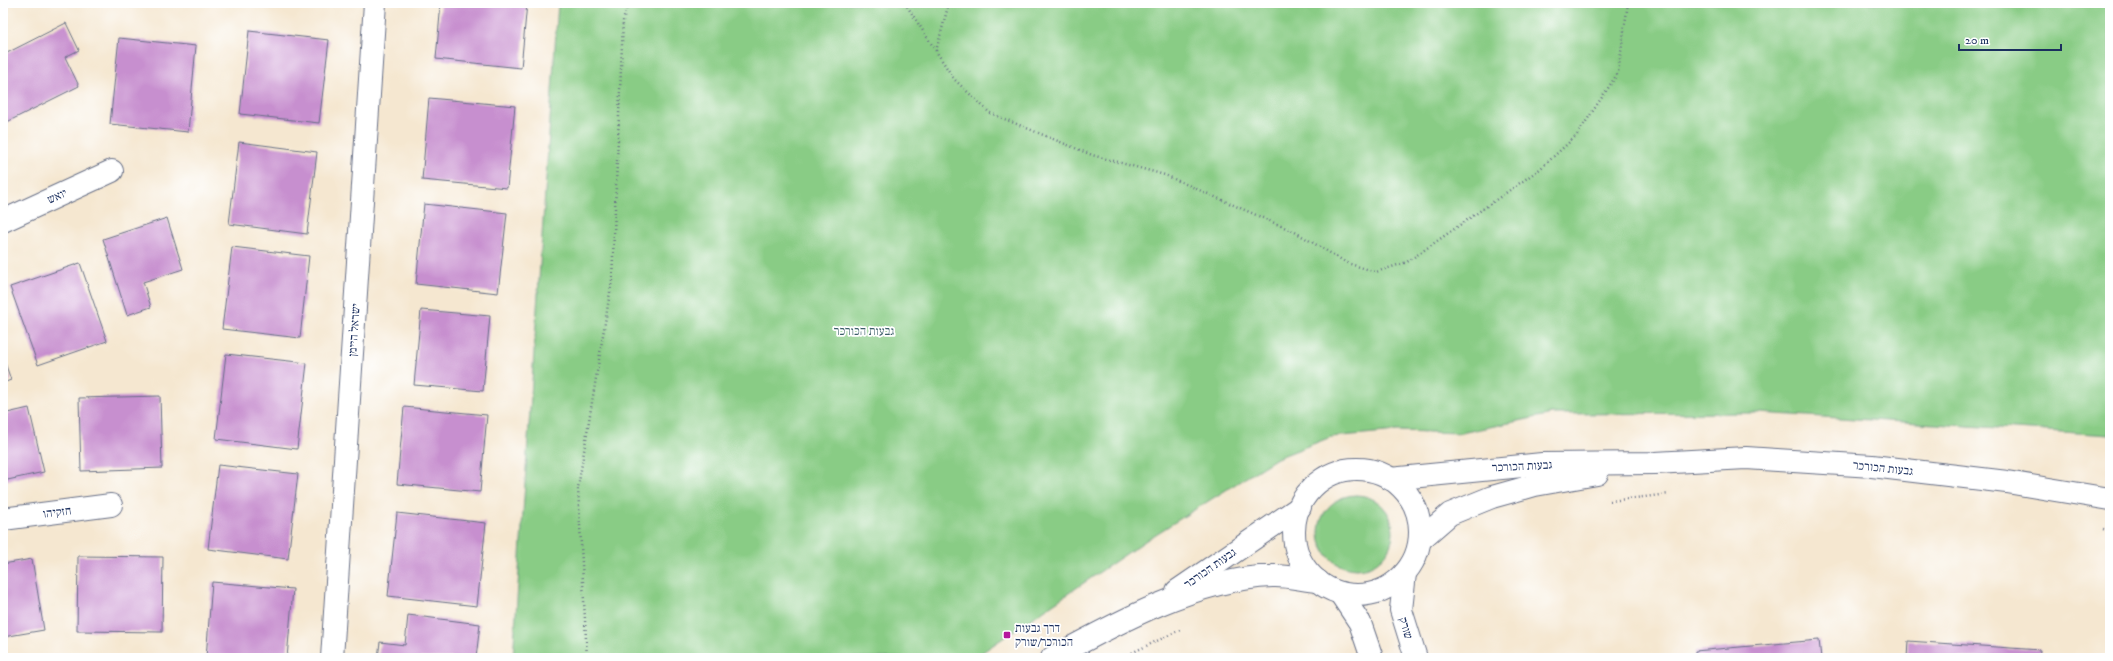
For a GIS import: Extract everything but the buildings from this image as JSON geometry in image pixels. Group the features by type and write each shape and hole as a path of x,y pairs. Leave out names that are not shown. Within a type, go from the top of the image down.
{"street":[{"name":"ישראל היימן","path":"332,658 375,3"},
{"name":"יואש","path":"3,220 112,171"},
{"name":"גבעות הכורכר","path":"1390,479 1542,464 1655,463 1746,458 1872,466 2007,482 2110,499"},
{"name":"גבעות הכורכר","path":"1420,540 1450,514 1492,498 1535,485 1655,463"},
{"path":"1356,469 1374,471 1390,479 1404,490 1414,505 1419,522 1420,540 1415,558 1405,573 1392,585 1376,592 1358,595 1340,593 1318,582 1307,570 1298,555 1295,539 1295,523 1300,507 1309,492 1322,480 1338,472 1356,469"},
{"name":"חזקיהו","path":"3,519 111,505"},
{"name":"גבעות הכורכר","path":"1052,658 1160,604 1300,507"},
{"name":"שורק","path":"1405,573 1401,610 1416,658"},
{"name":"גבעות הכורכר","path":"1160,604 1233,581 1274,576 1318,582"},
{"path":"1340,593 1360,623 1372,658"}],"path":[{"path":"587,658 578,488 612,280 623,21 628,3"},
{"path":"905,3 954,79 990,113 1092,155 1165,175 1295,232 1347,263 1376,272 1407,262 1540,169 1577,135 1618,72 1628,3"},
{"path":"936,51 949,3"},
{"path":"1606,502 1676,493"},
{"path":"2096,527 2110,531"},
{"path":"1121,658 1186,627"}],"green space":[{"name":"גבעות הכורכר","path":"558,3 2110,3 2110,435 1759,413 1552,414 1461,433 1397,431 1331,437 1277,458 1148,539 974,658 513,658"},
{"path":"1356,495 1370,498 1382,506 1390,518 1393,532 1390,546 1382,558 1370,566 1356,569 1342,566 1330,558 1322,546 1319,532 1322,518 1330,506 1342,498"}],"place":[{"name":"דרך גבעות הכורכר/שורק","path":"1007,635"}]}
